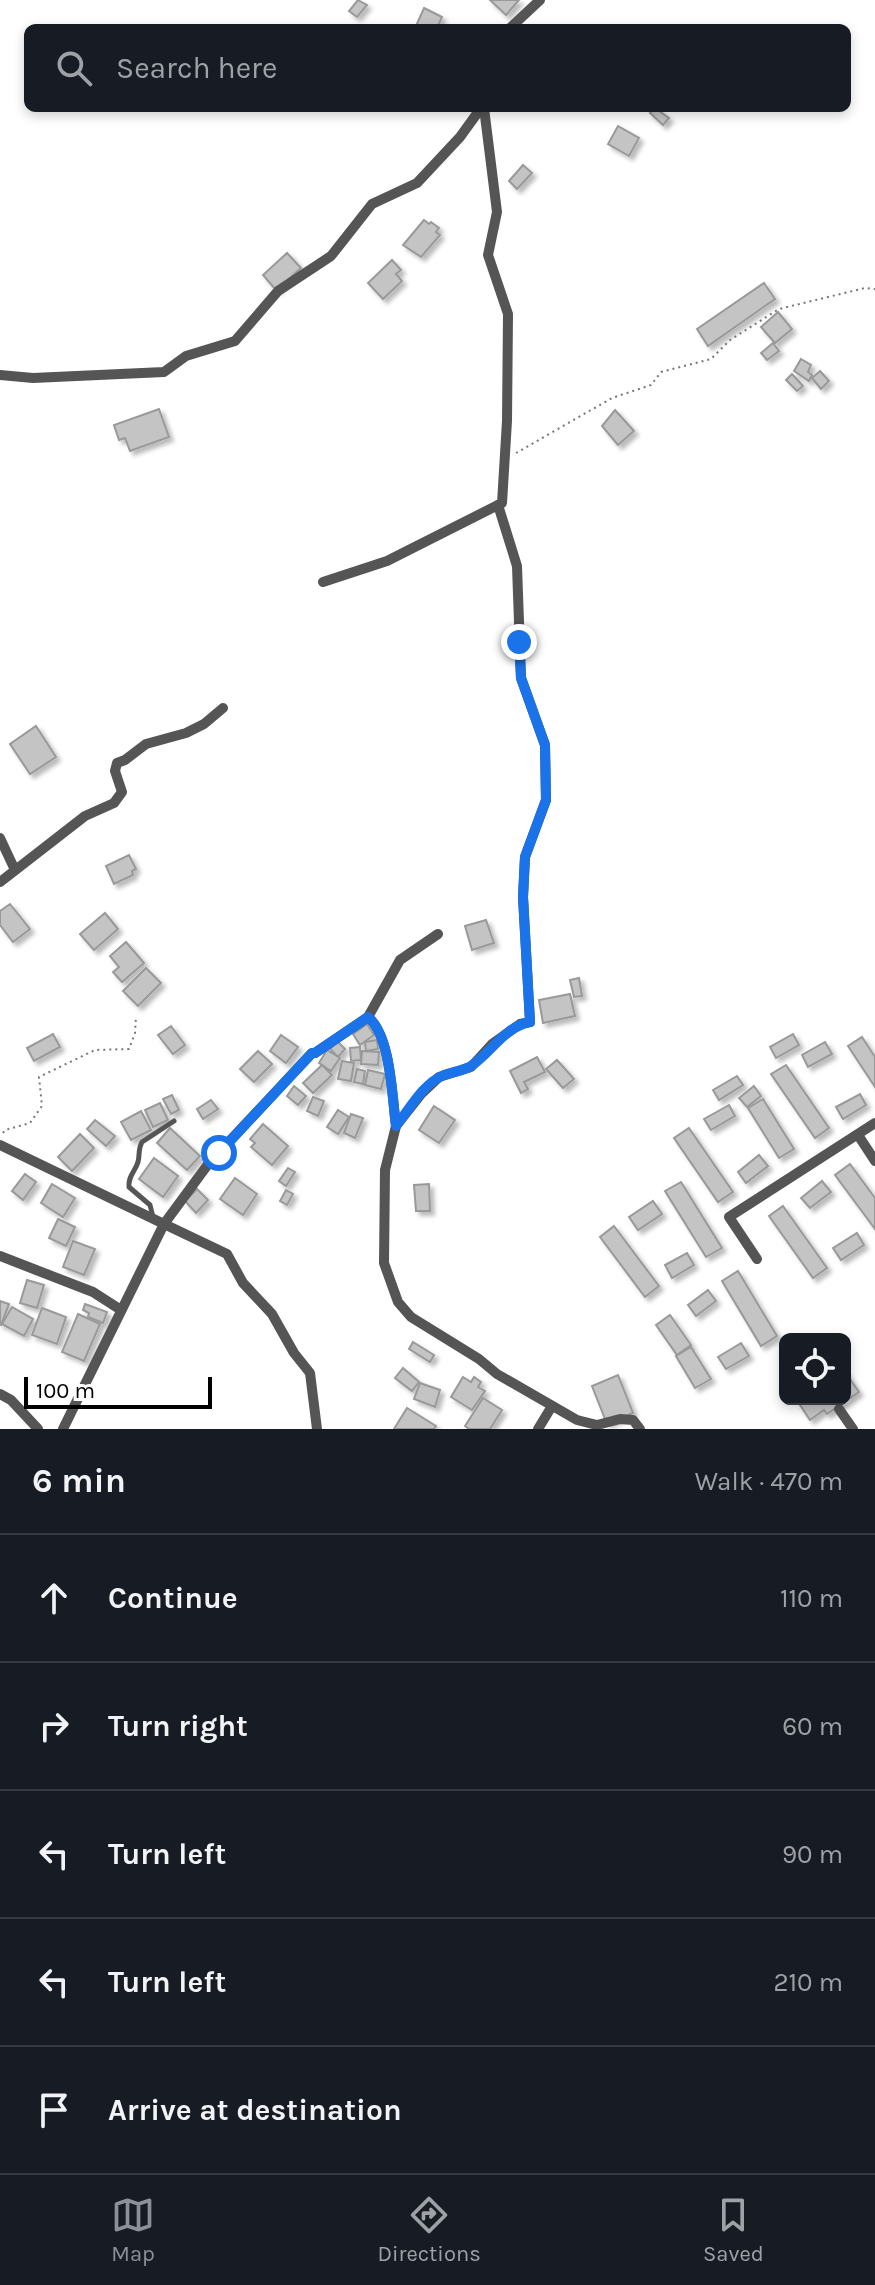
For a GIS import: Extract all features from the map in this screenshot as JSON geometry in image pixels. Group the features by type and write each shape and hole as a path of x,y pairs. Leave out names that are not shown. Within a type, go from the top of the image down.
{"street":[{"path":"514,24 540,0"},
{"path":"0,375 33,378 164,372 186,356 235,341 278,291 331,256 372,204 417,183 480,112"},
{"path":"323,582 387,561 502,503 508,314 488,255 497,212 484,112"},
{"path":"396,1126 439,1077 471,1067 492,1044 520,1024 530,1022 525,857 546,800 545,745 521,678 517,566 498,505"},
{"path":"0,882 85,816 114,803 122,792 115,771 117,763 146,744 186,733 204,724 223,708"},
{"path":"0,838 15,870"},
{"path":"63,1429 164,1224 209,1163 312,1053 368,1017 400,960 438,934"},
{"path":"368,1017 376,1023 386,1051 396,1126 385,1170 384,1263 398,1302 411,1317 479,1359 497,1374 577,1420 597,1425 620,1419 633,1420 640,1429"},
{"path":"757,1259 729,1217 875,1123"},
{"path":"858,1135 875,1161"},
{"path":"0,1145 227,1254 243,1283 272,1314 294,1353 310,1373 317,1429"},
{"path":"0,1256 93,1292 121,1310"},
{"path":"0,1394 11,1400 38,1429"},
{"path":"538,1429 552,1406"},
{"path":"839,1409 853,1429"}],"lane":[{"path":"153,1218 150,1205 127,1183 139,1158 138,1147 174,1121"}],"path":[{"path":"505,459 612,398 651,385 661,372 711,359 730,340 779,309 865,288 875,289"},
{"path":"0,1138 5,1130 30,1123 42,1106 39,1077 95,1050 129,1049 135,1033 136,1016"}],"building":[{"path":"358,0 367,5 357,17 349,11"},
{"path":"490,0 519,0 506,15"},
{"path":"424,8 442,17 439,24 417,24"},
{"path":"661,112 669,118 663,125 650,113"},
{"path":"618,126 639,138 629,156 608,144"},
{"path":"523,165 532,173 517,189 509,181"},
{"path":"424,220 439,228 436,232 440,235 421,257 403,245"},
{"path":"287,253 301,268 276,290 263,275"},
{"path":"392,260 401,270 396,274 402,281 383,299 368,283"},
{"path":"764,283 775,299 708,346 697,329"},
{"path":"778,312 792,329 775,343 761,327"},
{"path":"773,343 779,351 767,360 761,353"},
{"path":"801,359 811,365 809,381 794,371"},
{"path":"820,371 829,381 821,389 812,378"},
{"path":"792,374 803,386 797,391 786,380"},
{"path":"159,409 169,437 130,451 125,438 119,440 114,425"},
{"path":"615,410 634,431 618,445 602,426"},
{"path":"36,726 56,757 30,774 10,744"},
{"path":"129,855 136,869 132,871 133,875 114,884 106,866"},
{"path":"10,904 30,929 13,942 0,925 0,911"},
{"path":"105,913 118,929 94,950 80,934"},
{"path":"486,920 494,943 472,950 465,926"},
{"path":"126,942 144,963 122,982 113,972 119,967 110,956"},
{"path":"146,968 161,983 138,1006 123,991"},
{"path":"579,978 582,996 574,997 570,980"},
{"path":"570,994 575,1016 543,1023 539,1000"},
{"path":"367,1024 374,1035 360,1045 353,1034"},
{"path":"171,1026 185,1045 173,1054 158,1035"},
{"path":"53,1034 60,1047 34,1061 27,1048"},
{"path":"793,1034 799,1045 776,1058 770,1047"},
{"path":"281,1035 298,1047 286,1063 270,1051"},
{"path":"862,1037 875,1057 875,1087 848,1046"},
{"path":"377,1040 378,1049 366,1051 365,1042"},
{"path":"337,1041 345,1049 338,1057 330,1049"},
{"path":"825,1042 832,1054 808,1067 802,1055"},
{"path":"360,1047 361,1060 351,1061 350,1048"},
{"path":"327,1050 340,1058 331,1071 319,1063"},
{"path":"258,1051 272,1064 254,1082 240,1069"},
{"path":"362,1051 379,1052 378,1065 361,1064"},
{"path":"537,1057 545,1072 524,1082 528,1089 521,1093 510,1071"},
{"path":"557,1060 574,1079 563,1088 546,1069"},
{"path":"342,1061 354,1063 351,1081 338,1079"},
{"path":"322,1065 332,1075 313,1093 303,1083"},
{"path":"786,1065 829,1128 815,1138 771,1074"},
{"path":"357,1069 365,1071 363,1084 354,1082"},
{"path":"368,1070 385,1074 381,1089 365,1085"},
{"path":"737,1076 743,1085 719,1100 713,1090"},
{"path":"294,1086 306,1096 298,1105 287,1096"},
{"path":"754,1086 761,1096 747,1107 739,1098"},
{"path":"860,1094 866,1105 843,1119 836,1107"},
{"path":"172,1095 179,1110 171,1114 163,1099"},
{"path":"313,1097 324,1101 318,1116 307,1111"},
{"path":"763,1099 794,1149 779,1158 748,1108"},
{"path":"211,1100 218,1109 203,1119 197,1109"},
{"path":"160,1103 168,1120 153,1127 145,1110"},
{"path":"729,1105 735,1116 711,1130 704,1119"},
{"path":"434,1106 455,1120 439,1143 419,1130"},
{"path":"338,1110 349,1117 338,1134 327,1127"},
{"path":"141,1111 151,1130 131,1140 121,1122"},
{"path":"351,1114 363,1118 355,1138 344,1133"},
{"path":"95,1120 115,1136 106,1146 87,1129"},
{"path":"263,1124 288,1146 272,1165 251,1147 255,1143 250,1139"},
{"path":"170,1128 200,1156 187,1170 157,1143"},
{"path":"689,1128 733,1192 718,1202 674,1138"},
{"path":"80,1134 94,1148 72,1171 58,1157"},
{"path":"759,1155 768,1166 746,1183 738,1172"},
{"path":"154,1158 178,1176 163,1197 139,1179"},
{"path":"850,1164 875,1198 875,1229 835,1175"},
{"path":"288,1168 295,1172 286,1186 279,1181"},
{"path":"25,1174 36,1182 23,1200 12,1191"},
{"path":"235,1178 257,1194 243,1215 220,1199"},
{"path":"822,1181 831,1192 810,1208 801,1198"},
{"path":"681,1182 722,1248 706,1257 665,1191"},
{"path":"52,1184 75,1198 63,1217 41,1203"},
{"path":"429,1184 430,1211 416,1211 414,1185"},
{"path":"197,1189 208,1200 196,1213 185,1201"},
{"path":"286,1190 293,1194 287,1205 280,1201"},
{"path":"653,1201 662,1214 638,1230 629,1217"},
{"path":"783,1206 827,1268 813,1278 769,1216"},
{"path":"58,1219 75,1227 66,1246 49,1238"},
{"path":"614,1226 659,1286 645,1297 600,1237"},
{"path":"857,1233 864,1245 841,1260 833,1248"},
{"path":"73,1241 95,1249 84,1275 63,1267"},
{"path":"687,1253 694,1265 672,1278 665,1265"},
{"path":"738,1271 777,1336 761,1346 722,1281"},
{"path":"27,1280 44,1285 37,1308 20,1303"},
{"path":"708,1290 716,1301 696,1316 688,1305"},
{"path":"0,1301 9,1304 1,1325 0,1324"},
{"path":"85,1304 107,1312 103,1323 88,1317 89,1313 83,1310"},
{"path":"12,1307 33,1319 24,1336 2,1324"},
{"path":"42,1308 66,1317 57,1344 32,1335"},
{"path":"78,1314 100,1324 84,1361 62,1352"},
{"path":"670,1315 691,1345 677,1355 656,1325"},
{"path":"413,1342 434,1355 430,1362 409,1349"},
{"path":"741,1343 749,1356 726,1369 718,1357"},
{"path":"691,1347 711,1379 695,1388 676,1356"},
{"path":"403,1368 419,1382 412,1391 395,1378"},
{"path":"618,1375 633,1413 607,1424 592,1386"},
{"path":"463,1377 471,1382 474,1377 481,1382 478,1387 485,1391 472,1410 451,1397"},
{"path":"851,1381 859,1392 851,1398"},
{"path":"420,1383 440,1390 435,1407 414,1399"},
{"path":"483,1398 502,1410 490,1429 469,1429 465,1426"},
{"path":"800,1405 840,1405 827,1414 824,1410 810,1420"},
{"path":"407,1408 436,1426 434,1429 394,1429"}],"route":[{"path":"219,1153 312,1053 368,1017 376,1023 386,1051 396,1126 439,1077 471,1067 492,1044 520,1024 530,1022 523,897 525,857 546,800 545,745 521,678 519,642"}]}
